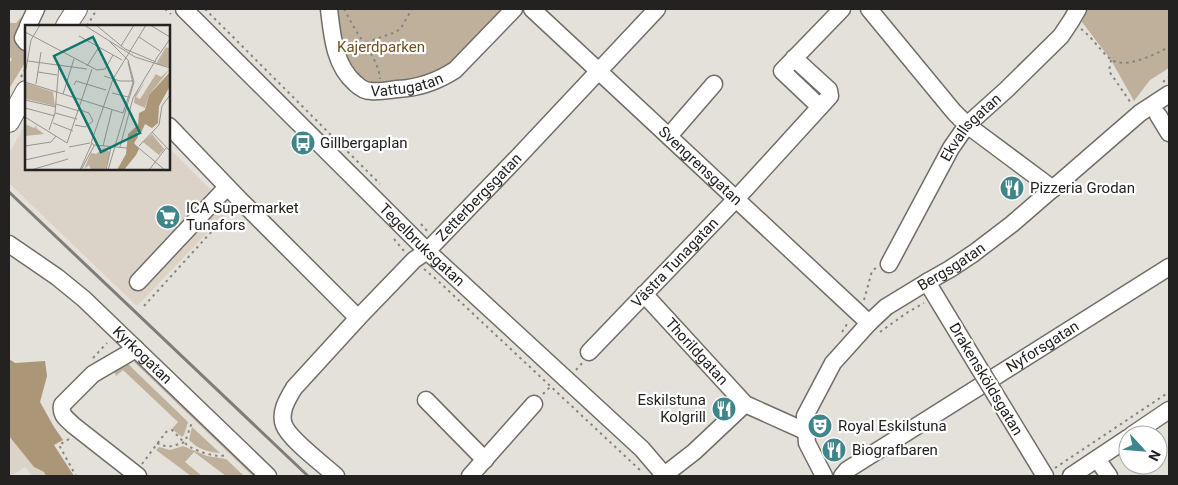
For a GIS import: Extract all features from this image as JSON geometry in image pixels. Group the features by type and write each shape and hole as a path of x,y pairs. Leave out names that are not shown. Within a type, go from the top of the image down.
{"main road":[{"path":"62,25 70,9"},
{"path":"67,25 77,9"},
{"path":"9,122 25,94"}],"street":[{"path":"28,25 36,9"},
{"name":"Tegelbruksgatan","path":"184,9 427,251 642,449 664,476"},
{"name":"Vattugatan","path":"329,9 332,36 340,63 350,79 370,92 404,89 434,82 445,77 455,70 514,9"},
{"name":"Svengrensgatan","path":"532,9 869,323"},
{"name":"Zetterbergsgatan","path":"336,476 292,438 284,424 283,412 294,388 358,318 414,260 427,251 657,9"},
{"name":"Västra Tunagatan","path":"589,352 736,199 820,106 782,71 842,9"},
{"path":"869,9 954,112 967,125 1053,189"},
{"name":"Ekvallsgatan","path":"889,264 951,148 967,125 1061,36 1074,13"},
{"path":"669,136 714,84"},
{"name":"Bergsgatan","path":"824,476 807,443 805,416 833,363 869,323 886,307 950,269 1012,224 1140,113 1169,94"},
{"path":"1158,115 1169,133"},
{"path":"170,127 358,318"},
{"path":"138,282 227,187"},
{"name":"Kyrkogatan","path":"9,244 57,277 84,299 268,476"},
{"name":"Nyforsgatan","path":"842,476 847,470 1169,267"},
{"name":"Drakensköldsgatan","path":"927,282 995,394 1047,472"},
{"name":"Thorildgatan","path":"644,294 745,404 806,431"},
{"path":"136,349 93,374 62,405 61,410 64,416 80,430 136,475"},
{"path":"426,400 485,460"},
{"path":"470,476 534,404"},
{"path":"664,476 694,452 745,404"},
{"path":"1147,425 1169,410"},
{"path":"1071,476 1118,445"},
{"path":"1097,459 1109,476"}],"path":[{"path":"88,25 97,9"},
{"path":"344,9 379,69 380,91"},
{"path":"340,63 364,43 388,35 401,28 412,9"},
{"path":"1074,13 1085,32 1111,60 1133,62 1152,56 1169,47"},
{"path":"1111,60 1109,71 1130,103"},
{"path":"144,306 240,200"},
{"path":"865,304 864,296 872,271 889,264"},
{"path":"1047,472 1169,392"},
{"path":"185,442 192,422"},
{"path":"76,476 59,445 73,437 80,430"},
{"path":"136,475 157,443 166,432 172,430 191,447 210,454 226,455"},
{"path":"157,443 170,447 185,442"}],"shaded area":[{"path":"25,125 25,170 170,170 170,149 230,209 137,306 9,183 9,154"},
{"path":"9,359 15,363 45,361 47,376 40,402 63,440 54,445 74,476 46,476 44,472 34,467 9,436"},
{"path":"9,436 34,467 44,472 46,476 32,476 25,467 9,476"}],"green space":[{"path":"31,9 16,31 13,39 25,52 25,63 9,89 9,64 12,59 9,57 9,22 16,23"},
{"name":"Kajerdparken","path":"333,9 507,9 454,65 428,78 368,87 342,63"},
{"path":"1087,9 1169,9 1169,68 1150,80 1134,101 1111,60 1082,22"},
{"path":"138,359 259,476 253,476 134,362"},
{"path":"126,362 188,422 182,437 172,429 178,422 123,370 116,376 115,368"},
{"path":"192,427 220,453 203,450 189,440"},
{"path":"183,446 207,456 226,459 244,476 226,476 194,452 185,462 202,476 191,476 156,450 159,447 170,450"}],"railway":[{"path":"9,192 308,476"}],"place":[{"name":"Gillbergaplan","path":"303,143"},
{"name":"Pizzeria Grodan","path":"1012,188"},
{"name":"ICA Supermarket Tunafors","path":"168,217"},
{"name":"Eskilstuna Kolgrill","path":"724,409"},
{"name":"Royal Eskilstuna","path":"820,426"},
{"name":"Biografbaren","path":"834,450"}]}
